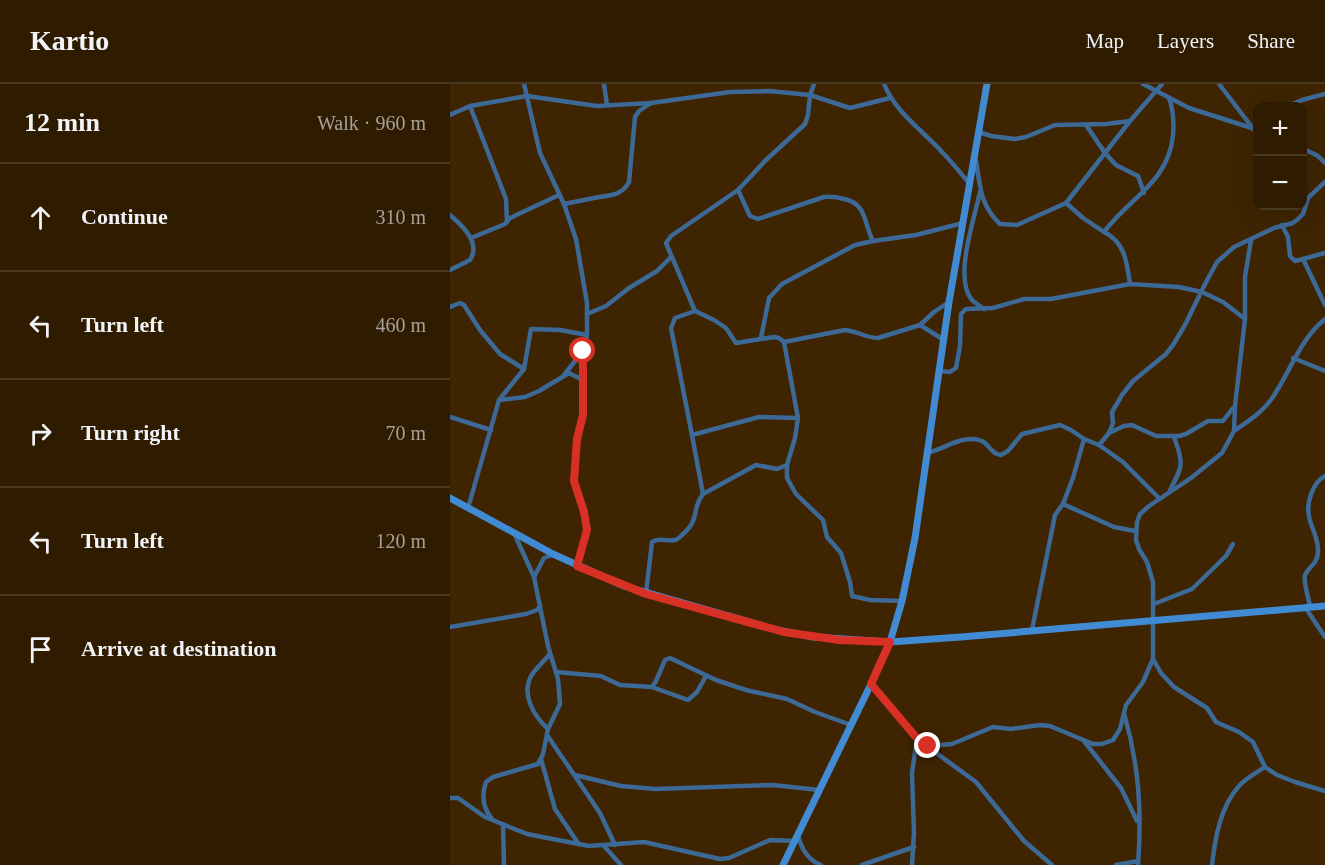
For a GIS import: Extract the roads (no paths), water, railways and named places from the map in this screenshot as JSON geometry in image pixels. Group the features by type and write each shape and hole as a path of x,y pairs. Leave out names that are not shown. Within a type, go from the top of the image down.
{"street":[{"path":"524,84 540,153 564,204 576,239 585,288 587,335 583,351 583,415 577,439 574,481 587,530 577,566"},
{"path":"604,84 607,105"},
{"path":"814,84 805,124 738,190 669,238 666,245 696,311 726,328 736,343 761,338 779,338 784,342 798,418 786,472 790,484 796,494 823,520 827,537 841,553 852,596 870,600 902,601"},
{"path":"884,84 890,98 902,113 942,151 970,184"},
{"path":"783,865 890,642 902,601 915,538 926,453 987,84"},
{"path":"1143,84 1189,108 1253,129"},
{"path":"975,154 981,189 988,211 1000,224 1017,225 1066,203 1162,84"},
{"path":"1219,84 1253,126"},
{"path":"450,115 470,106 527,96 593,106 651,103 730,92 769,91 810,95 845,108 890,98"},
{"path":"1297,102 1325,94"},
{"path":"1104,232 1114,218 1144,193 1163,168 1170,152 1173,127 1169,98"},
{"path":"564,204 611,196 625,188 629,182 636,117 639,111 651,103"},
{"path":"470,106 506,199 507,222"},
{"path":"979,132 1015,139 1055,125 1130,121"},
{"path":"1086,125 1105,153 1121,169 1138,176 1144,193"},
{"path":"1307,150 1325,163"},
{"path":"1099,445 1109,433 1113,423 1112,412 1122,395 1133,381 1169,351 1217,262 1228,252 1251,240 1282,225 1293,223 1303,214 1308,198 1325,182"},
{"path":"981,189 971,229 965,275 969,294 973,301 984,309"},
{"path":"738,190 750,216 758,219 824,196 855,201 861,208 873,240"},
{"path":"471,238 559,195"},
{"path":"1066,203 1119,244 1126,262 1130,284"},
{"path":"450,215 471,238 474,250 470,260 450,270"},
{"path":"761,338 768,298 782,284 855,245 873,240 916,235 963,223"},
{"path":"1282,225 1288,237 1290,256 1295,261 1325,253"},
{"path":"1234,431 1245,319 1245,277 1251,240"},
{"path":"587,314 606,306 629,288 657,271 671,257"},
{"path":"1303,259 1325,305"},
{"path":"940,371 950,372 956,368 962,312 966,309 984,309 1024,299 1051,299 1130,284 1179,287 1202,292 1223,302 1245,319"},
{"path":"784,342 845,330 878,338 920,325 950,302"},
{"path":"450,307 460,303 464,305 480,330 500,354 524,369"},
{"path":"696,311 675,318 671,328 703,494"},
{"path":"928,746 952,744 988,728 1011,729 1040,725 1050,726 1084,741 1102,744 1113,740 1120,729 1124,710 1143,682 1153,659 1154,604 1151,571 1139,549 1135,531 1140,514 1222,453 1234,431 1270,401 1293,358 1318,324 1325,319"},
{"path":"920,325 944,340"},
{"path":"468,508 499,400 524,369 531,329 560,330 587,335"},
{"path":"499,400 525,397 539,392 564,375 583,351"},
{"path":"1293,358 1325,371"},
{"path":"564,375 574,374 583,380"},
{"path":"1109,433 1131,425 1156,436 1186,434 1208,421 1223,421 1235,406"},
{"path":"450,417 491,430"},
{"path":"692,435 759,417 798,418"},
{"path":"926,453 939,451 957,441 971,439 984,442 994,453 1001,455 1008,451 1022,434 1060,425 1099,445 1123,462 1159,498"},
{"path":"1170,490 1181,466 1174,436"},
{"path":"1032,630 1055,515 1063,504 1073,478 1084,439"},
{"path":"646,594 652,542 656,539 675,540 686,532 695,519 698,501 703,494 756,465 777,468 787,465"},
{"path":"1325,476 1315,483 1308,510 1318,545 1317,562 1305,578 1307,607 1325,637"},
{"path":"450,498 577,566 646,594 794,634 839,640 890,642 1325,606"},
{"path":"1063,504 1114,527 1135,531"},
{"path":"492,819 484,806 486,782 493,777 536,766 541,759 547,732 560,704 556,672 534,577 513,532"},
{"path":"1154,604 1192,589 1226,556 1233,544"},
{"path":"534,577 544,558 553,554"},
{"path":"450,627 526,614 537,610 540,606"},
{"path":"550,654 531,676 527,687 531,707 607,824 615,845"},
{"path":"652,687 667,658 706,676 746,690 787,699 851,725"},
{"path":"1153,659 1161,673 1174,687 1207,708 1214,720 1239,732 1253,742 1265,767 1277,775 1325,791"},
{"path":"556,672 601,676 620,685 652,687 688,700 697,692 706,676"},
{"path":"871,684 917,739 976,783 1023,841 1052,865"},
{"path":"1116,865 1138,863 1139,783 1124,710"},
{"path":"912,865 914,848 912,773 917,739"},
{"path":"1084,741 1121,788 1138,823"},
{"path":"541,759 555,809 578,843"},
{"path":"1212,865 1217,832 1233,793 1245,780 1265,767"},
{"path":"575,775 621,786 655,789 773,785 819,790"},
{"path":"450,798 458,798 479,814 527,834 604,846 645,842 720,859 729,858 770,840 796,837"},
{"path":"503,824 504,865"},
{"path":"796,837 810,858 820,865"},
{"path":"604,846 621,865"},
{"path":"862,865 914,848"}]}
